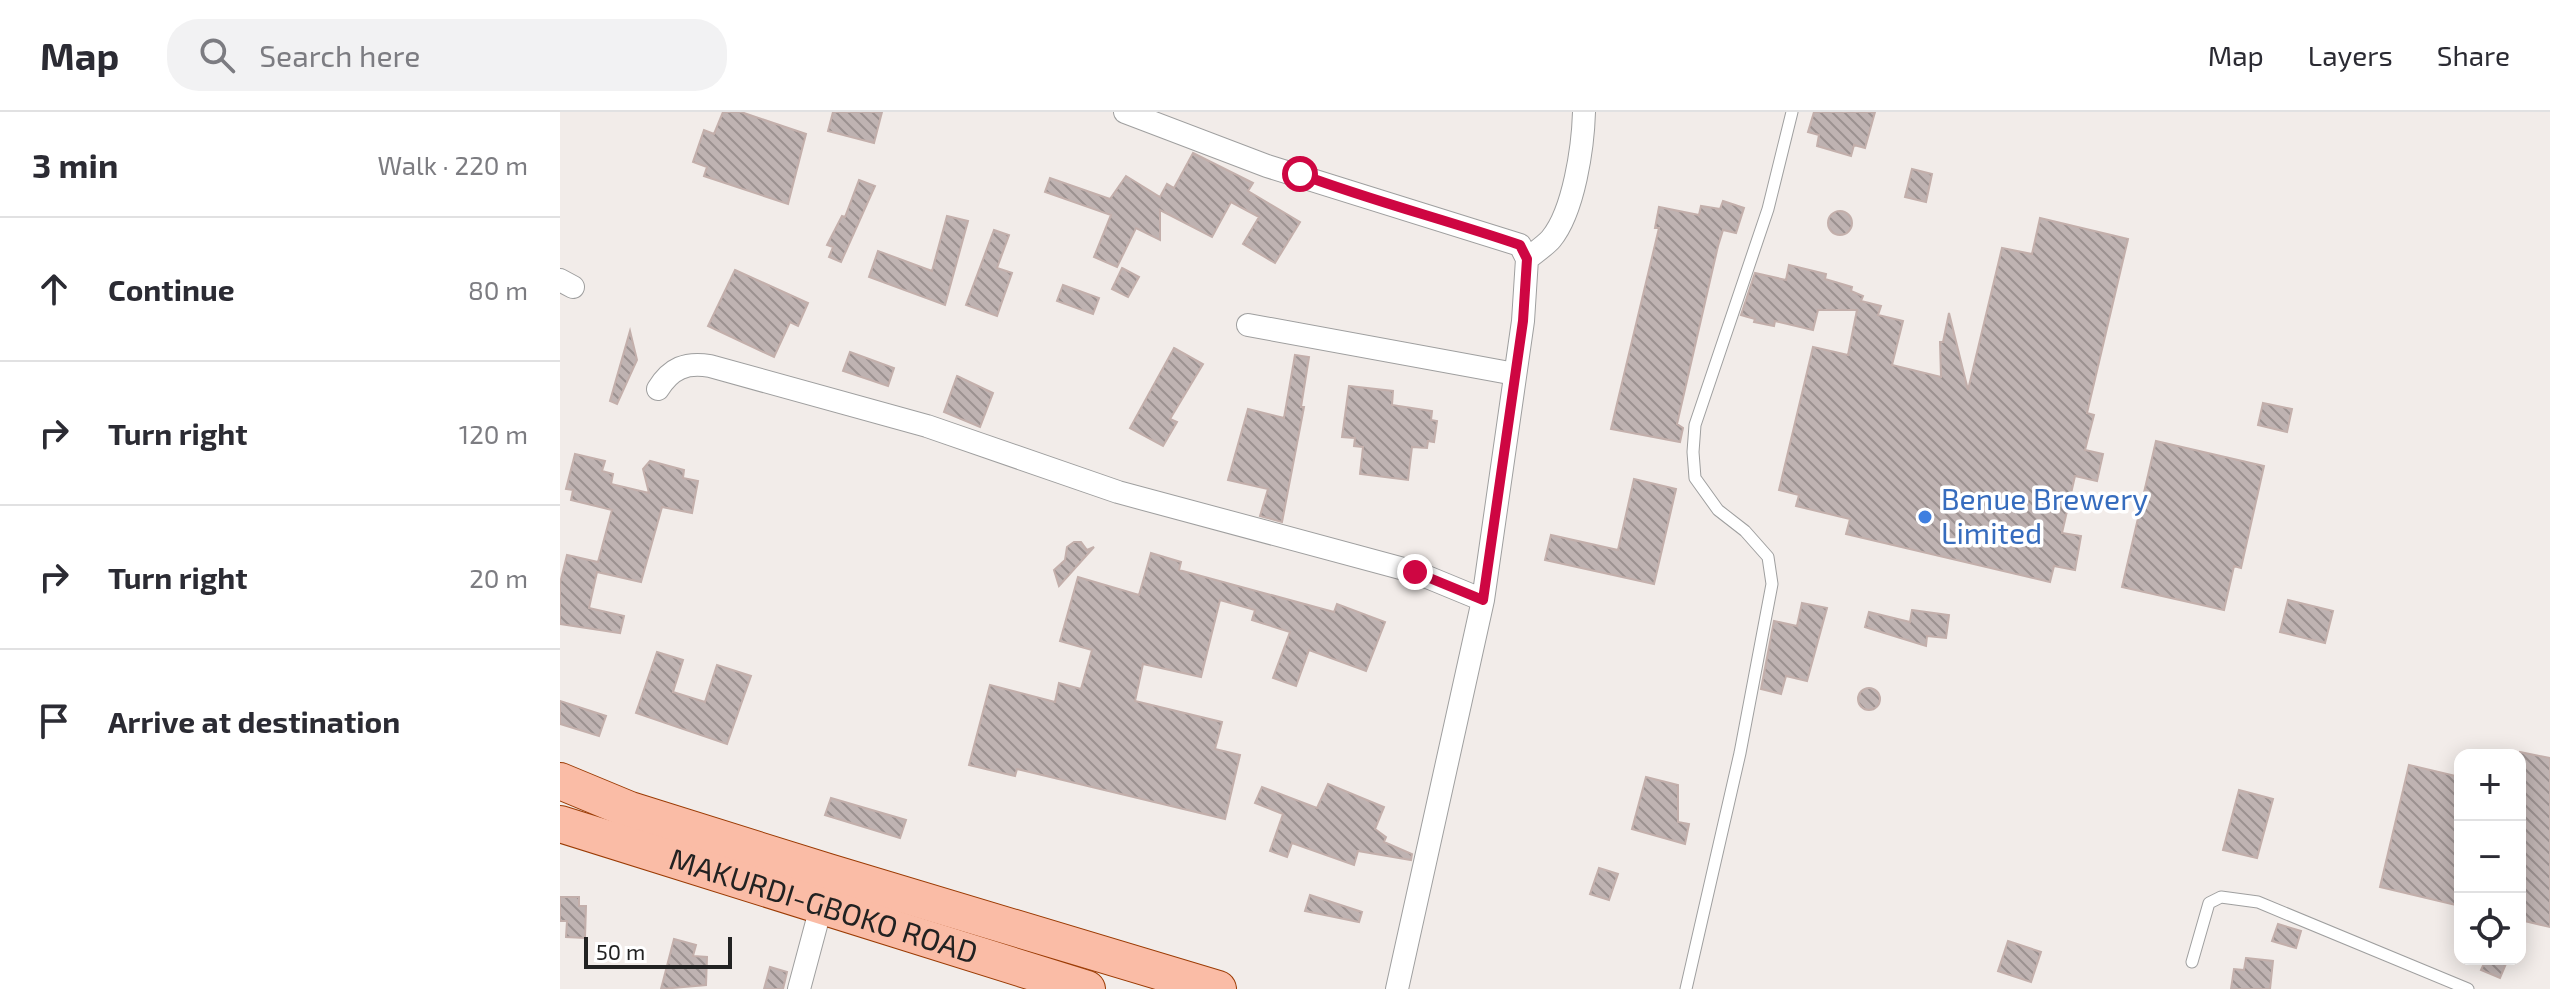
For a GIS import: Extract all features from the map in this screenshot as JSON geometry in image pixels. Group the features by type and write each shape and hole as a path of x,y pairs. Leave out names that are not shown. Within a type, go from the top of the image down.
{"main road":[{"path":"560,781 630,810 1218,989"},
{"name":"MAKURDI-GBOKO ROAD","path":"560,824 1080,988"}],"street":[{"path":"1125,112 1267,166 1520,245 1527,259 1515,374 1483,600 1397,989"},
{"path":"1527,259 1552,238 1570,198 1583,137 1584,112"},
{"path":"1248,325 1515,374"},
{"path":"658,389 677,368 692,363 710,366 927,426 1118,492 1415,572 1483,600"},
{"path":"799,989 821,907"}],"lane":[{"path":"1686,989 1740,753 1772,584 1768,557 1745,531 1718,510 1695,478 1695,425 1768,209 1792,112"},
{"path":"2192,962 2209,903 2221,897 2258,902 2468,989"}],"building":[{"path":"723,112 741,112 806,134 788,204 704,176 707,167 693,162 704,130 714,134"},
{"path":"833,112 882,112 874,143 828,131"},
{"path":"1814,112 1875,112 1865,148 1854,145 1851,156 1817,146 1819,135 1808,132"},
{"path":"1193,153 1253,183 1248,191 1300,222 1275,263 1243,244 1259,217 1231,202 1212,237 1160,210 1160,240 1136,228 1117,267 1094,257 1111,215 1045,192 1050,178 1110,199 1126,176 1160,197 1167,184 1174,188"},
{"path":"1912,169 1932,174 1926,202 1905,197"},
{"path":"859,180 875,186 841,262 829,257 833,247 827,245 842,216 845,217"},
{"path":"1723,201 1744,208 1736,233 1723,230 1718,246 1677,424 1683,428 1680,442 1611,429 1659,228 1655,228 1659,207 1699,215 1701,206 1720,209"},
{"path":"1840,211 1849,214 1852,223 1849,232 1840,235 1831,232 1828,223 1831,214"},
{"path":"947,216 968,221 945,305 869,277 878,251 932,271"},
{"path":"2040,218 2128,239 2087,413 2094,415 2085,450 2103,454 2097,481 2075,476 2062,533 2081,536 2075,570 2054,566 2050,582 1846,534 1850,519 1796,506 1799,495 1779,490 1813,347 1848,355 1857,310 1818,310 1813,330 1775,321 1774,326 1754,322 1755,319 1741,315 1755,273 1786,280 1789,265 1826,274 1825,279 1852,287 1851,291 1863,296 1861,301 1881,306 1878,315 1903,321 1892,365 1941,377 1940,342 1943,342 1949,313 1968,390 2002,248 2032,254"},
{"path":"994,230 1009,235 997,268 1012,273 997,316 966,305"},
{"path":"1122,268 1139,277 1128,297 1112,289"},
{"path":"735,270 808,303 798,326 790,322 774,357 708,326"},
{"path":"1063,285 1099,298 1093,314 1057,301"},
{"path":"630,331 637,360 617,404 610,401"},
{"path":"1174,348 1203,364 1170,419 1177,422 1163,446 1130,428"},
{"path":"850,352 894,368 888,386 843,371"},
{"path":"1295,355 1309,357 1301,407 1304,407 1282,522 1260,516 1268,489 1228,480 1248,409 1284,418"},
{"path":"957,376 993,393 980,427 944,412"},
{"path":"1349,386 1393,391 1392,405 1432,411 1431,420 1437,421 1434,442 1428,441 1427,448 1412,447 1408,480 1360,474 1363,447 1354,446 1355,438 1342,437"},
{"path":"2263,403 2292,409 2287,432 2258,425"},
{"path":"2156,441 2264,466 2241,568 2234,566 2224,610 2122,587"},
{"path":"575,454 605,461 602,471 613,474 611,484 649,493 643,469 650,461 684,470 683,478 698,481 692,513 662,507 641,582 597,572 589,608 624,616 620,633 560,624 560,583 567,555 598,562 612,510 571,500 573,490 566,489"},
{"path":"1634,479 1676,489 1654,584 1545,560 1551,535 1618,550"},
{"path":"1081,542 1087,550 1094,547 1059,586 1054,570 1065,560 1067,547"},
{"path":"1151,553 1181,562 1179,570 1334,612 1337,604 1385,622 1366,671 1309,650 1296,686 1273,678 1290,632 1252,620 1255,610 1220,600 1201,677 1143,664 1135,701 1222,722 1215,749 1240,755 1225,819 1017,769 1015,776 969,765 990,685 1055,702 1059,683 1081,689 1092,650 1060,641 1078,577 1139,595"},
{"path":"2288,600 2333,611 2325,643 2280,632"},
{"path":"1802,603 1827,608 1807,681 1786,676 1781,694 1761,689 1774,621 1797,626"},
{"path":"1912,610 1949,615 1946,638 1927,636 1926,646 1865,627 1869,612 1910,622"},
{"path":"657,652 683,660 673,692 705,702 717,665 751,676 727,744 636,713"},
{"path":"1869,688 1880,699 1869,710 1858,699"},
{"path":"560,701 606,716 599,736 560,724"},
{"path":"2526,753 2550,758 2550,927 2526,921"},
{"path":"2409,765 2454,776 2454,905 2380,887"},
{"path":"1646,777 1678,785 1678,822 1689,824 1685,844 1632,829"},
{"path":"1328,784 1384,807 1375,829 1386,837 1384,842 1412,854 1411,860 1358,851 1354,865 1292,843 1287,857 1270,851 1283,814 1255,803 1262,787 1317,808"},
{"path":"2239,790 2273,799 2257,858 2223,850"},
{"path":"831,798 906,820 900,838 825,815"},
{"path":"1599,868 1618,874 1609,900 1590,894"},
{"path":"1310,895 1362,912 1359,922 1305,911"},
{"path":"560,897 579,897 579,906 586,906 585,938 566,937 567,921 560,921"},
{"path":"2278,924 2301,931 2296,948 2272,941"},
{"path":"674,939 696,945 693,956 707,957 706,985 661,989"},
{"path":"2008,941 2041,952 2031,982 1998,971"},
{"path":"2246,958 2273,961 2270,989 2231,989 2234,969 2244,970"},
{"path":"2483,965 2505,965 2500,978 2481,970"},
{"path":"770,967 787,972 783,989 764,989"}],"place":[{"name":"Benue Brewery Limited","path":"1925,517"}],"route":[{"path":"1300,174 1373,201 1436,217 1520,245 1527,259 1523,321 1483,600 1415,572"}]}
